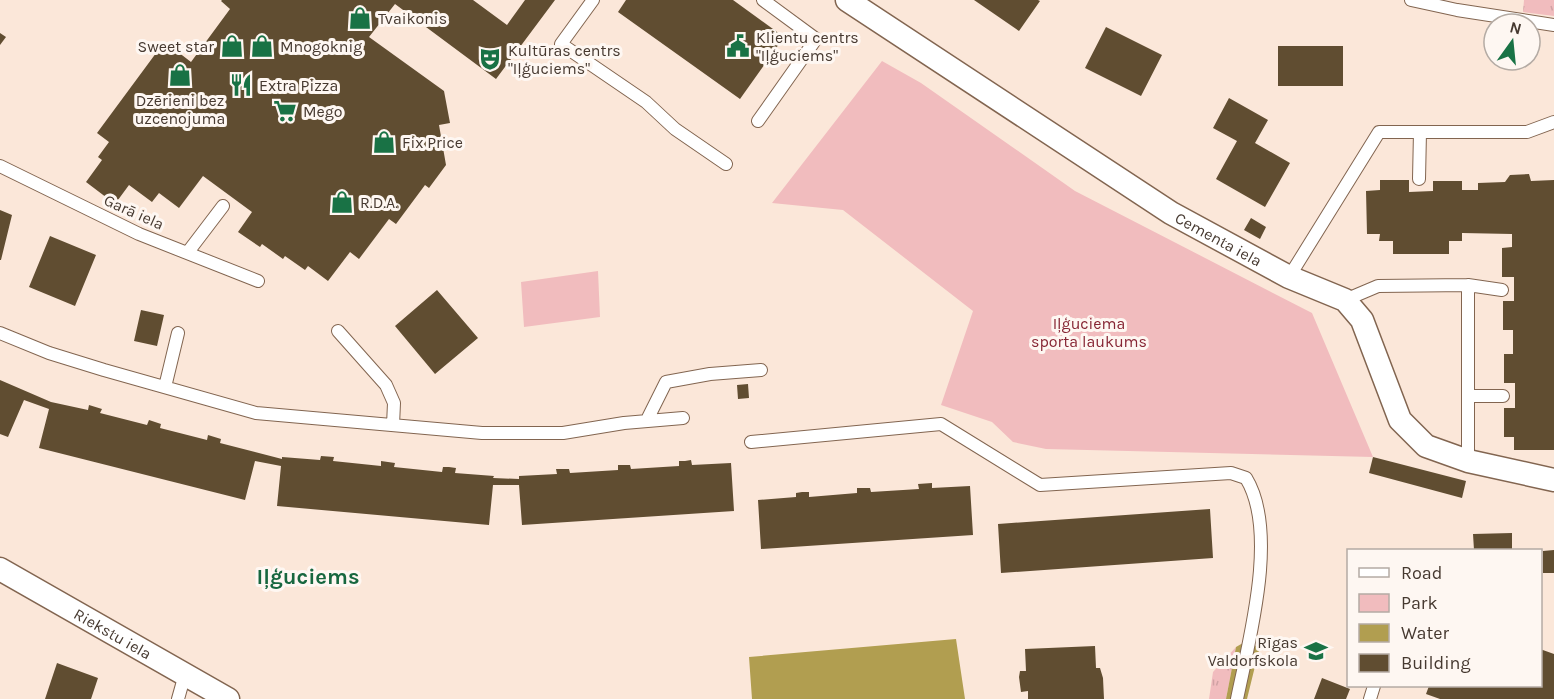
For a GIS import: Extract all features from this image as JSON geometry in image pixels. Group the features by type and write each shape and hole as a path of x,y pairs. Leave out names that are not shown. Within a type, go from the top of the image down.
{"street":[{"name":"Cementa iela","path":"847,0 1171,213 1289,277 1345,300 1362,320 1400,420 1426,446 1468,461 1554,480"},
{"name":"Riekstu iela","path":"0,569 228,699"}],"lane":[{"path":"593,0 561,44 646,102 675,129 726,164"},
{"path":"758,121 816,39 763,0"},
{"path":"1411,0 1457,10 1554,25"},
{"path":"1289,277 1379,132 1527,132 1554,122"},
{"path":"1419,132 1419,179"},
{"name":"Garā iela","path":"0,166 139,234 258,281"},
{"path":"188,252 223,206"},
{"path":"1468,285 1468,461"},
{"path":"1345,300 1378,286 1468,285 1502,290"},
{"path":"338,331 386,385 394,403 393,425"},
{"path":"0,333 50,353 256,413 482,433 563,433 647,420 683,418"},
{"path":"165,387 177,333"},
{"path":"647,420 666,382 710,374 761,370"},
{"path":"1468,396 1503,396"},
{"path":"751,442 941,424 1040,485 1231,473 1246,478 1254,491 1261,532 1255,613 1237,699"},
{"path":"178,699 185,674"}],"green space":[{"path":"1524,0 1554,0 1554,16 1542,14 1542,12 1523,12"},
{"name":"Iļģuciema sporta laukums","path":"882,61 921,83 1075,191 1312,313 1373,457 1046,449 1013,442 992,422 941,405 973,311 843,210 772,203"},
{"path":"598,271 600,317 524,327 521,282"},
{"path":"1236,647 1226,699 1209,699 1213,672"}],"water":[{"path":"956,639 965,699 752,699 749,657"},
{"path":"1250,639 1259,650 1247,699 1226,699 1236,647"}],"building":[{"path":"222,0 473,0 507,25 525,0 555,0 496,79 395,4 369,37 444,91 450,123 439,125 446,165 429,188 425,185 396,224 389,219 359,259 350,252 328,281 308,266 305,270 285,256 283,259 262,244 260,247 238,232 252,212 203,176 179,208 159,193 152,202 129,185 115,204 86,182 102,160 98,157 109,142 97,133 162,45 165,42 191,62 230,9"},
{"path":"626,0 733,0 784,37 740,99 618,12"},
{"path":"974,0 1038,0 1040,1 1019,31"},
{"path":"1106,27 1162,55 1141,96 1085,68"},
{"path":"0,33 6,37 0,45"},
{"path":"1278,46 1343,46 1343,86 1278,86"},
{"path":"1229,98 1268,120 1255,143 1290,163 1265,207 1216,179 1237,141 1213,128"},
{"path":"1529,174 1531,181 1554,180 1554,450 1514,450 1514,437 1504,437 1504,408 1515,408 1515,383 1504,383 1504,354 1513,354 1513,330 1503,330 1503,301 1514,301 1514,277 1502,277 1502,248 1512,247 1512,234 1462,233 1462,241 1449,241 1449,254 1393,254 1393,241 1379,241 1380,234 1367,234 1366,191 1380,190 1380,180 1409,180 1409,192 1433,191 1433,181 1462,181 1462,190 1478,190 1478,183 1505,182 1510,175"},
{"path":"0,210 12,215 1,260 0,260"},
{"path":"1251,218 1266,227 1260,239 1244,230"},
{"path":"50,236 96,255 75,306 29,287"},
{"path":"437,290 478,338 435,374 395,326"},
{"path":"141,310 164,315 157,346 134,341"},
{"path":"0,380 51,402 88,410 89,405 102,409 100,413 147,425 149,420 161,424 160,428 207,440 208,435 221,439 220,443 282,459 282,457 320,460 321,456 334,457 333,461 381,466 381,461 395,463 394,467 442,472 443,467 449,467 456,468 455,473 519,479 519,476 557,474 556,469 569,469 570,473 618,470 618,465 630,465 631,469 679,466 679,461 691,460 692,465 731,463 734,511 522,525 519,485 493,485 489,525 277,506 281,466 255,461 245,500 39,448 49,409 24,400 8,437 0,434"},
{"path":"748,384 749,398 738,399 737,385"},
{"path":"1373,457 1466,481 1462,498 1369,473"},
{"path":"932,483 932,488 970,486 973,535 761,549 758,500 796,497 796,493 802,492 809,492 809,497 857,493 857,488 870,488 871,492 919,489 918,484"},
{"path":"1210,509 1213,558 1001,573 998,524"},
{"path":"1512,533 1512,549 1474,549 1473,534"},
{"path":"1554,550 1554,573 1543,573 1543,551"},
{"path":"1095,646 1096,668 1100,668 1103,678 1104,699 1028,699 1028,691 1021,692 1019,677 1020,671 1026,671 1025,649"},
{"path":"1542,650 1554,654 1554,699 1440,699 1426,694 1429,687 1542,687"},
{"path":"57,663 98,678 91,699 45,699"},
{"path":"1322,678 1350,689 1346,699 1314,699"}],"place":[{"name":"Tvaikonis","path":"360,18"},
{"name":"Sweet star","path":"232,46"},
{"name":"Mnogoknig","path":"262,46"},
{"name":"Klientu centrs \"Iļģuciems\"","path":"738,46"},
{"name":"Kultūras centrs \"Iļģuciems\"","path":"490,59"},
{"name":"Dzērieni bez uzcenojuma","path":"180,75"},
{"name":"Extra Pizza","path":"241,85"},
{"name":"Mego","path":"285,111"},
{"name":"Fix Price","path":"384,142"},
{"name":"R.D.A.","path":"342,202"},
{"name":"Rīgas Valdorfskola","path":"1316,651"}],"district":[{"name":"Iļģuciems","path":"308,577"}]}
